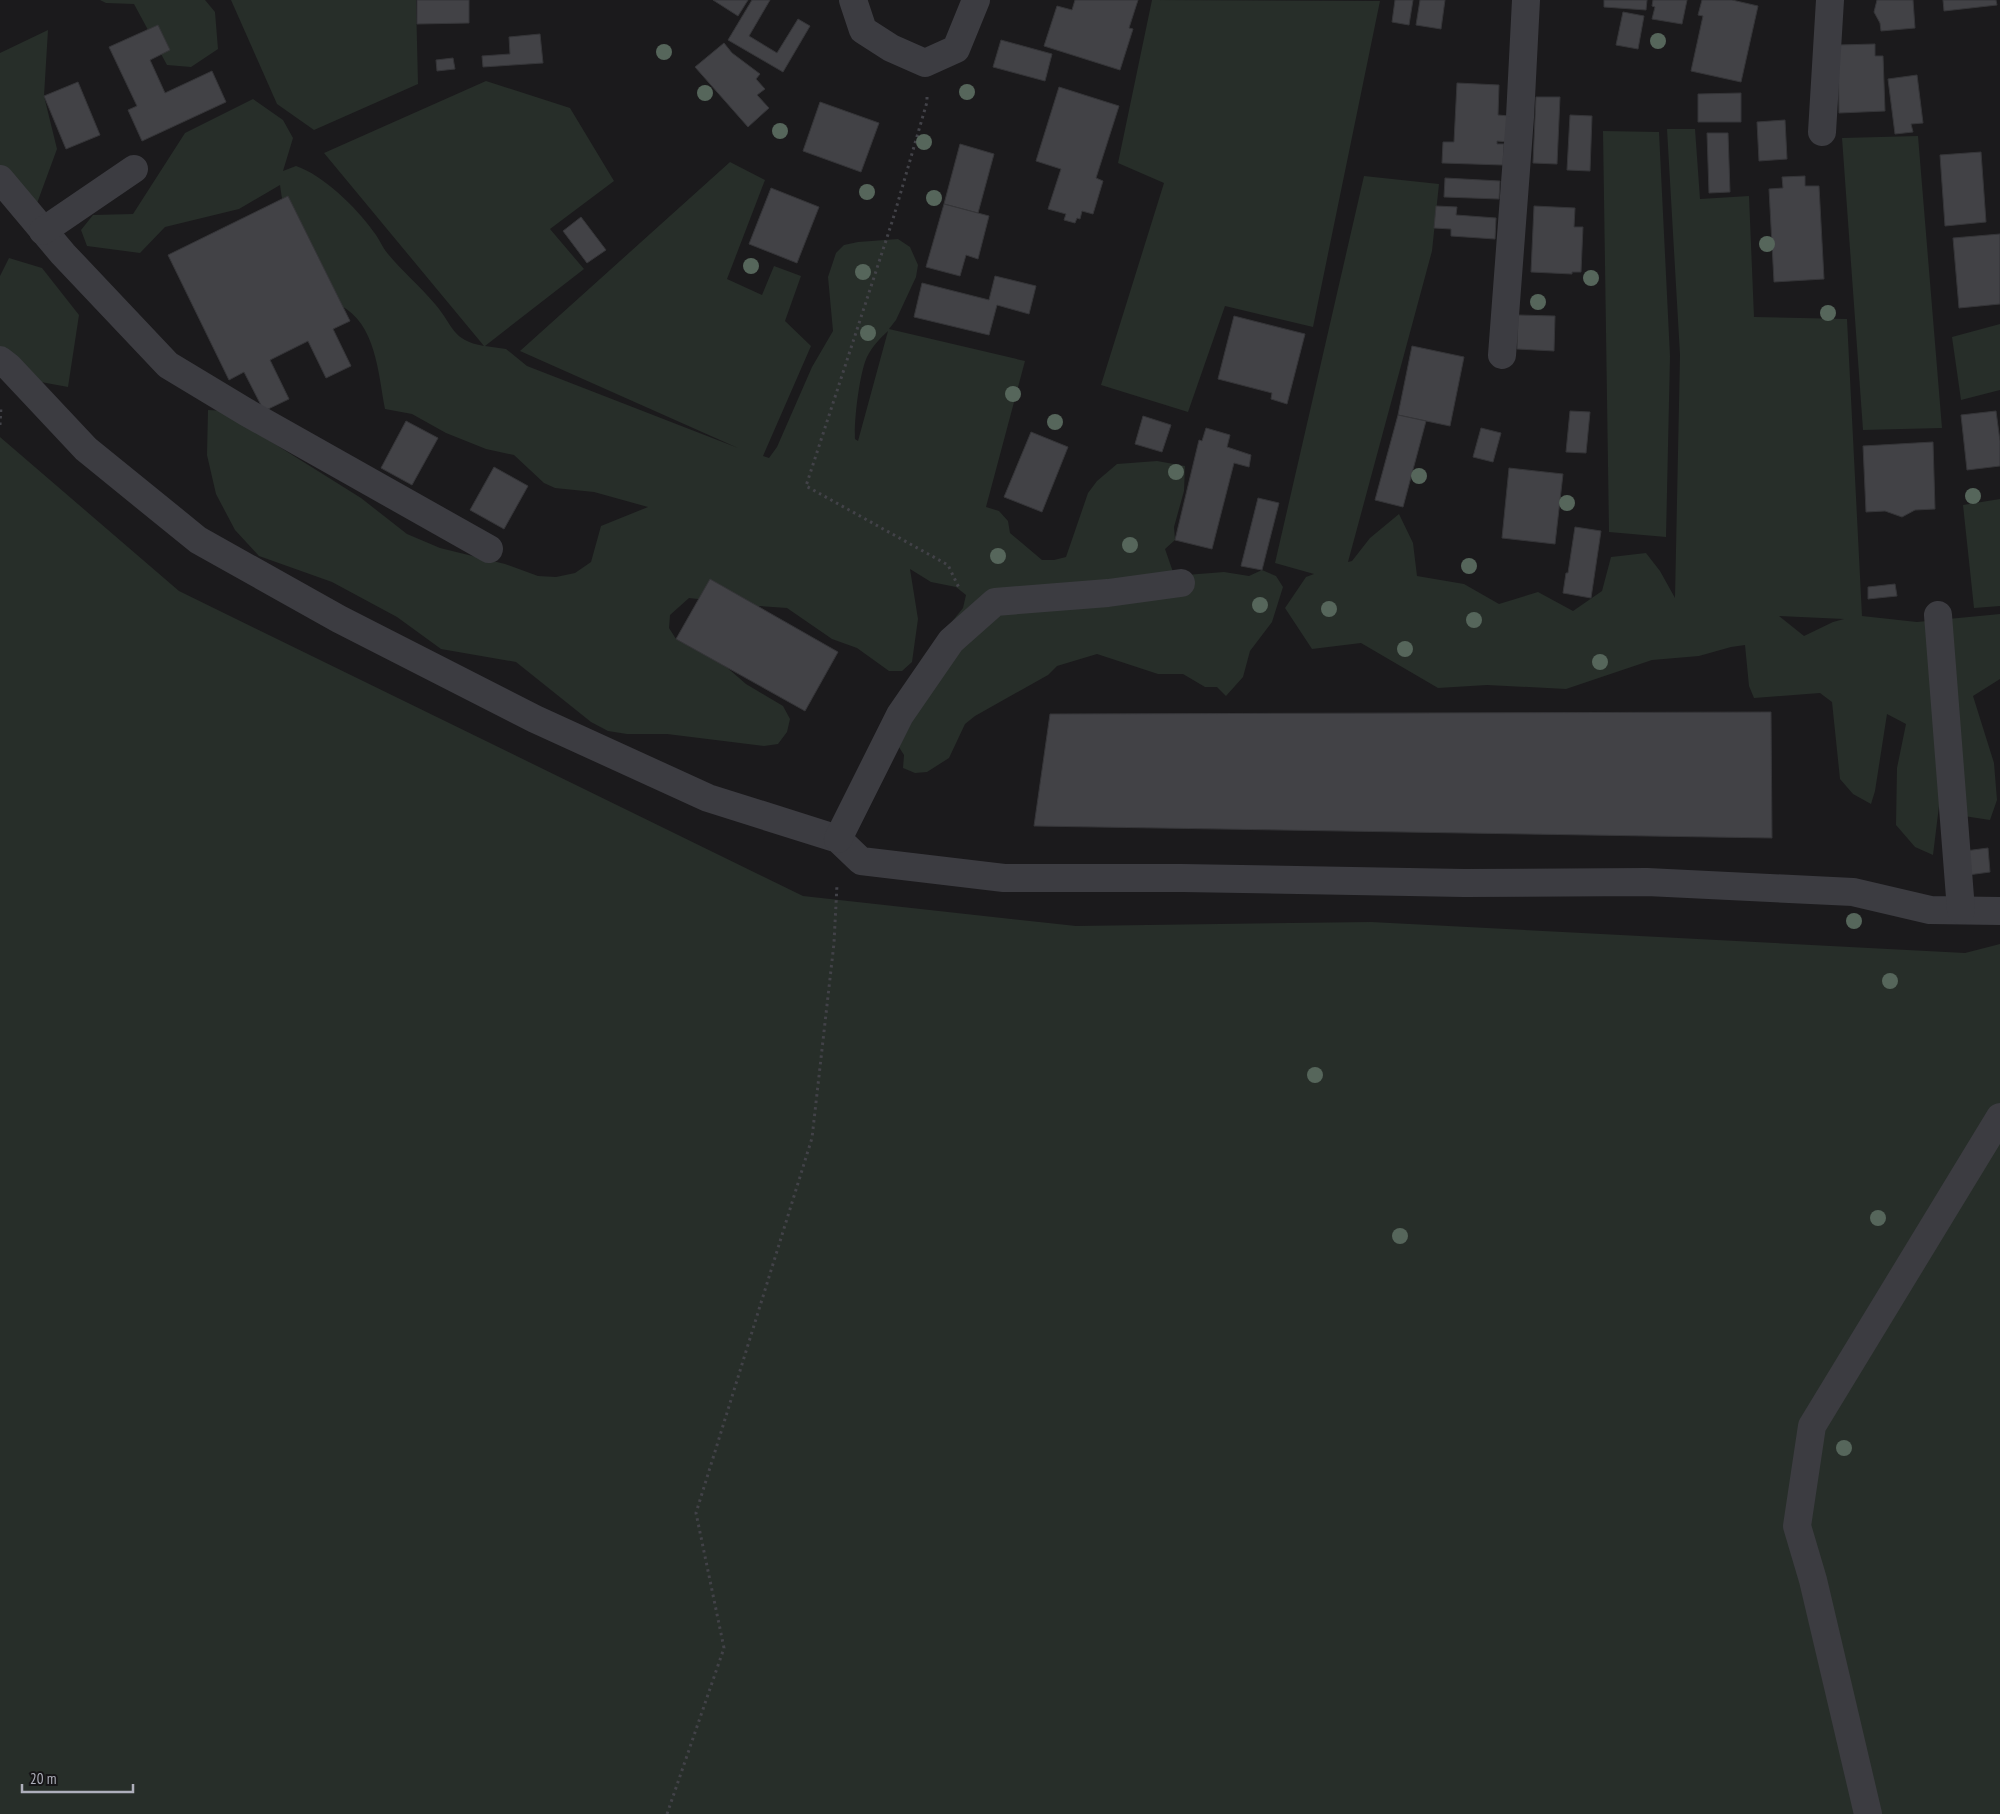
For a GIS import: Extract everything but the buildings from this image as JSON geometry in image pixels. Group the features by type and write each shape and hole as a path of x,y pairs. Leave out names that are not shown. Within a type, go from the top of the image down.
{"lane":[{"path":"852,0 863,30 891,48 925,63 956,49 976,0"},
{"path":"1502,355 1520,117 1526,0"},
{"path":"1822,132 1830,0"},
{"path":"44,230 134,169"},
{"path":"0,179 64,254 168,365 246,412 489,549"},
{"path":"0,360 9,367 86,449 198,540 338,619 535,719 708,798 838,839 861,861 1004,878 1182,878 1464,883 1647,882 1853,892 1930,910 2000,911"},
{"path":"838,839 900,715 951,641 995,602 1108,593 1181,583"},
{"path":"1938,615 1961,910"},
{"path":"1868,1814 1813,1580 1797,1526 1812,1426 2000,1117"}],"path":[{"path":"925,63 927,102 893,219 806,486 948,565 975,620"},
{"path":"667,1814 724,1648 696,1513 812,1138 834,943 838,839"}],"shaded area":[{"path":"100,0 205,0 215,12 218,49 191,67 167,65 134,4 106,3"},
{"path":"231,0 416,0 418,84 314,130 277,104"},
{"path":"1152,0 1380,1 1313,327 1225,306 1188,412 1101,385 1164,183 1118,163"},
{"path":"48,30 44,96 57,149 36,206 0,177 0,53"},
{"path":"486,81 570,108 614,181 550,229 584,269 485,346 506,349 527,366 738,448 520,351 730,162 765,180 727,279 762,295 774,266 801,276 785,321 811,346 763,456 769,458 777,447 812,367 833,331 828,277 836,253 844,245 898,239 910,247 918,265 916,277 896,320 889,329 1025,361 986,507 999,511 1008,521 1010,533 1042,560 1054,560 1066,557 1088,493 1097,481 1117,464 1157,461 1185,466 1184,491 1174,527 1175,540 1165,549 1173,572 1186,575 1224,572 1249,576 1262,570 1276,576 1283,587 1272,622 1250,651 1243,677 1226,696 1217,687 1205,687 1183,674 1158,674 1097,654 1057,666 1048,675 975,716 965,724 949,758 927,772 915,773 903,768 904,755 897,744 937,640 963,608 966,595 956,587 931,582 910,569 918,619 912,662 902,671 889,671 857,648 832,639 787,608 760,606 735,615 715,601 689,598 670,615 669,628 676,639 716,658 746,684 783,706 790,719 787,732 778,744 764,746 667,734 627,734 608,731 591,722 516,662 441,649 397,617 332,582 259,556 235,530 216,494 207,455 208,410 246,412 262,436 361,498 407,534 440,548 505,564 538,576 556,577 575,573 591,562 601,526 648,507 594,492 555,488 544,483 514,455 486,449 446,433 412,414 385,409 377,365 368,336 352,313 340,305 302,248 288,219 280,185 239,209 165,227 140,253 87,246 81,230 93,215 133,214 185,133 253,99 283,120 293,138 283,171 296,166 306,170 339,193 366,222 388,254 435,304 454,331 465,340 484,346 324,153","holes":["888,331 858,441 855,439 855,421 863,370 872,349"]},
{"path":"1667,129 1695,129 1700,199 1749,196 1754,317 1847,319 1862,616 1917,622 2000,614 2000,679 1973,696 1994,763 1997,800 1990,820 1964,816 1940,798 1933,855 1915,847 1896,825 1897,768 1906,724 1887,714 1875,791 1871,804 1853,794 1840,779 1832,702 1820,693 1754,698 1749,686 1745,645 1699,656 1652,660 1566,689 1487,685 1438,688 1361,643 1312,649 1285,608 1306,577 1314,574 1275,563 1364,176 1439,184 1432,251 1348,562 1352,561 1370,538 1399,514 1413,543 1417,576 1464,584 1499,604 1538,592 1573,611 1602,591 1611,557 1646,553 1660,571 1675,598 1680,355","holes":["1779,616 1844,619 1833,622 1804,636"]},
{"path":"1603,131 1659,132 1670,356 1666,537 1609,532"},
{"path":"1918,136 1942,428 1863,430 1842,138"},
{"path":"9,258 42,268 79,315 68,387 30,380 0,346 0,276"},
{"path":"2000,324 2000,390 1961,400 1952,337"},
{"path":"0,437 179,591 803,896 1076,926 1371,922 1965,953 2000,944 2000,1814 0,1814"},
{"path":"2000,499 2000,606 1974,608 1963,505"}]}
